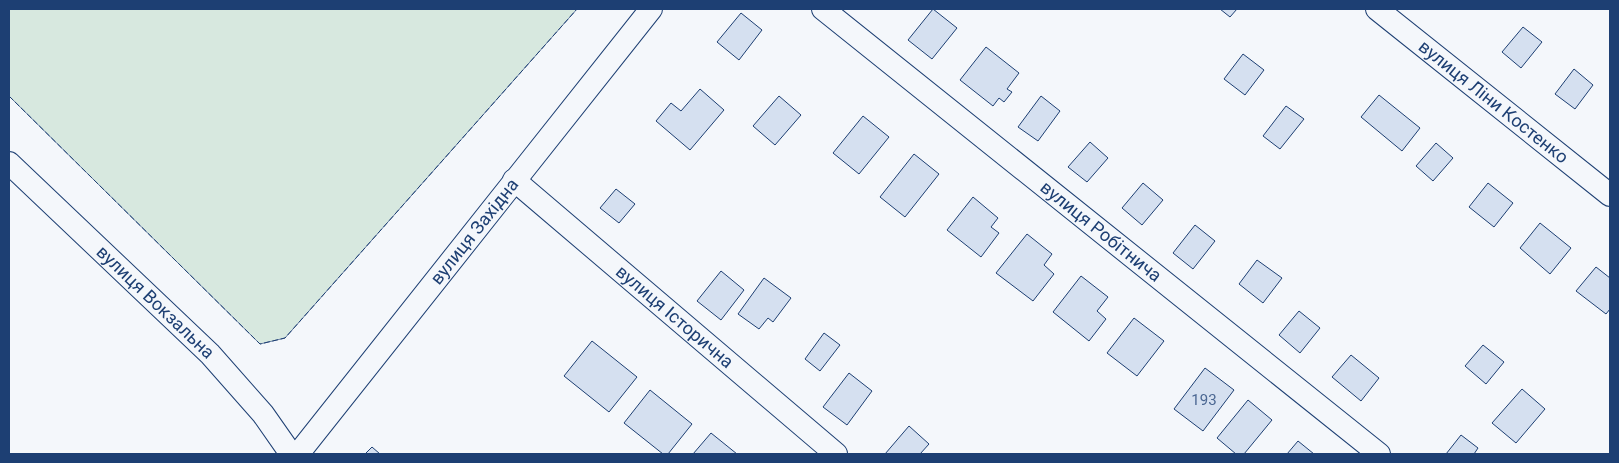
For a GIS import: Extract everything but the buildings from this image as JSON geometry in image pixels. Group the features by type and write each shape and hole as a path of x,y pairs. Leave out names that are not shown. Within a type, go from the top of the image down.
{"street":[{"name":"вулиця Західна","path":"298,454 651,9"},
{"name":"вулиця Робітнича","path":"823,9 1379,454"},
{"name":"вулиця Ліни Костенко","path":"1377,9 1610,195"},
{"name":"вулиця Вокзальна","path":"9,163 210,354 263,414 291,454"},
{"name":"вулиця Історична","path":"514,180 836,454"}],"shaded area":[{"path":"9,9 577,9 285,338 260,344 9,96"}],"fence":[{"path":"9,96 260,344 285,338 577,9"}]}
